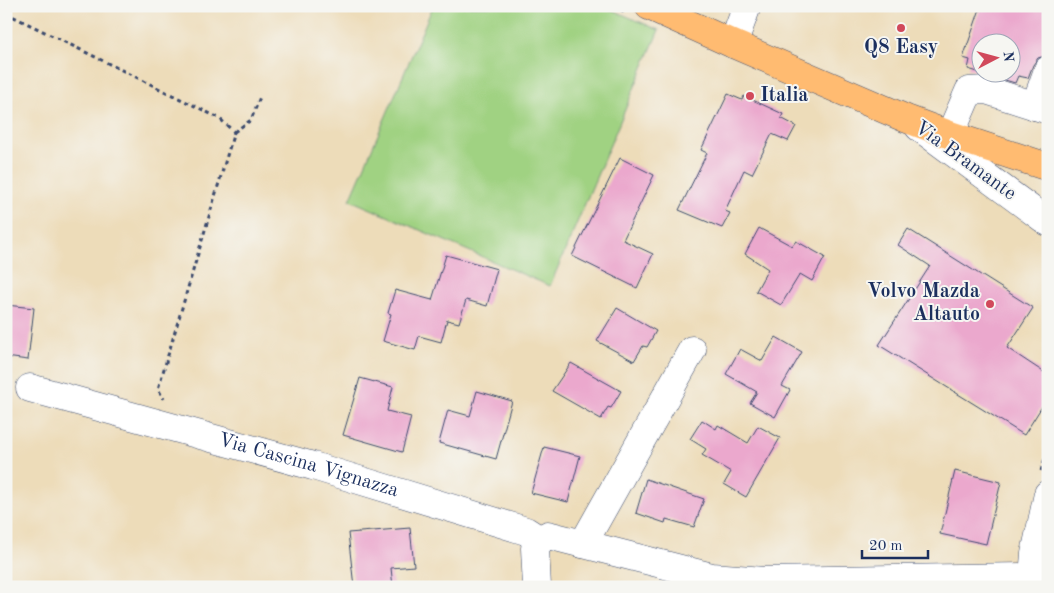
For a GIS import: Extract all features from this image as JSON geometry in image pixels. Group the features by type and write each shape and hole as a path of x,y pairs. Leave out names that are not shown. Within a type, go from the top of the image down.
{"main road":[{"name":"Via Bramante","path":"649,6 907,119 1048,167"}],"street":[{"path":"733,44 747,6"},
{"path":"950,135 969,91 986,90 1041,108 1048,70"},
{"name":"Via Bramante","path":"907,119 1048,222"},
{"path":"583,544 692,350"},
{"name":"Via Cascina Vignazza","path":"30,388 313,466 526,531 540,540"},
{"path":"537,587 536,543 548,535 712,577 764,581 1032,582 1044,485"}],"path":[{"path":"6,13 219,118 234,132"},
{"path":"165,400 158,389 234,132 251,120 260,97"},
{"path":"1044,485 1048,449"}],"green space":[{"path":"433,6 603,6 659,30 550,286 350,200"}],"building":[{"path":"981,6 1048,6 1048,55 1038,58 1028,78 1022,77 1022,32 972,32"},
{"path":"972,32 972,70 968,69 970,60 963,58"},
{"path":"728,94 742,100 744,96 783,114 781,118 796,126 788,141 772,134 752,174 744,170 725,211 730,213 722,228 679,210 707,153 701,150"},
{"path":"620,158 654,175 623,240 653,254 637,288 572,256"},
{"path":"759,228 792,246 796,241 825,257 812,281 800,274 781,305 756,291 768,269 745,254"},
{"path":"908,229 1033,308 1007,348 1048,375 1048,397 1024,435 879,345 930,266 898,245"},
{"path":"446,255 497,269 487,306 466,300 459,323 447,320 441,342 419,336 415,350 383,341 391,314 388,313 395,290 432,300"},
{"path":"6,305 34,308 28,360 6,357"},
{"path":"617,308 656,331 647,347 643,346 634,361 597,341"},
{"path":"776,337 802,352 782,386 790,390 775,417 750,403 757,392 726,374 740,349 762,361"},
{"path":"571,363 621,391 611,408 608,407 601,419 552,391"},
{"path":"360,378 393,387 387,411 411,417 402,452 343,435"},
{"path":"477,391 512,401 496,459 439,443 448,410 470,416"},
{"path":"702,420 716,429 718,425 748,443 758,426 780,438 746,497 724,484 731,472 702,455 706,449 690,439"},
{"path":"544,447 580,456 568,502 531,493"},
{"path":"955,471 1001,482 986,544 940,534"},
{"path":"646,479 704,499 694,527 666,519 665,523 636,513"},
{"path":"410,528 414,566 391,568 393,587 354,587 348,533"}],"place":[{"name":"Q8 Easy","path":"901,28"},
{"name":"Italia","path":"750,96"},
{"name":"Volvo Mazda Altauto","path":"990,304"}]}
